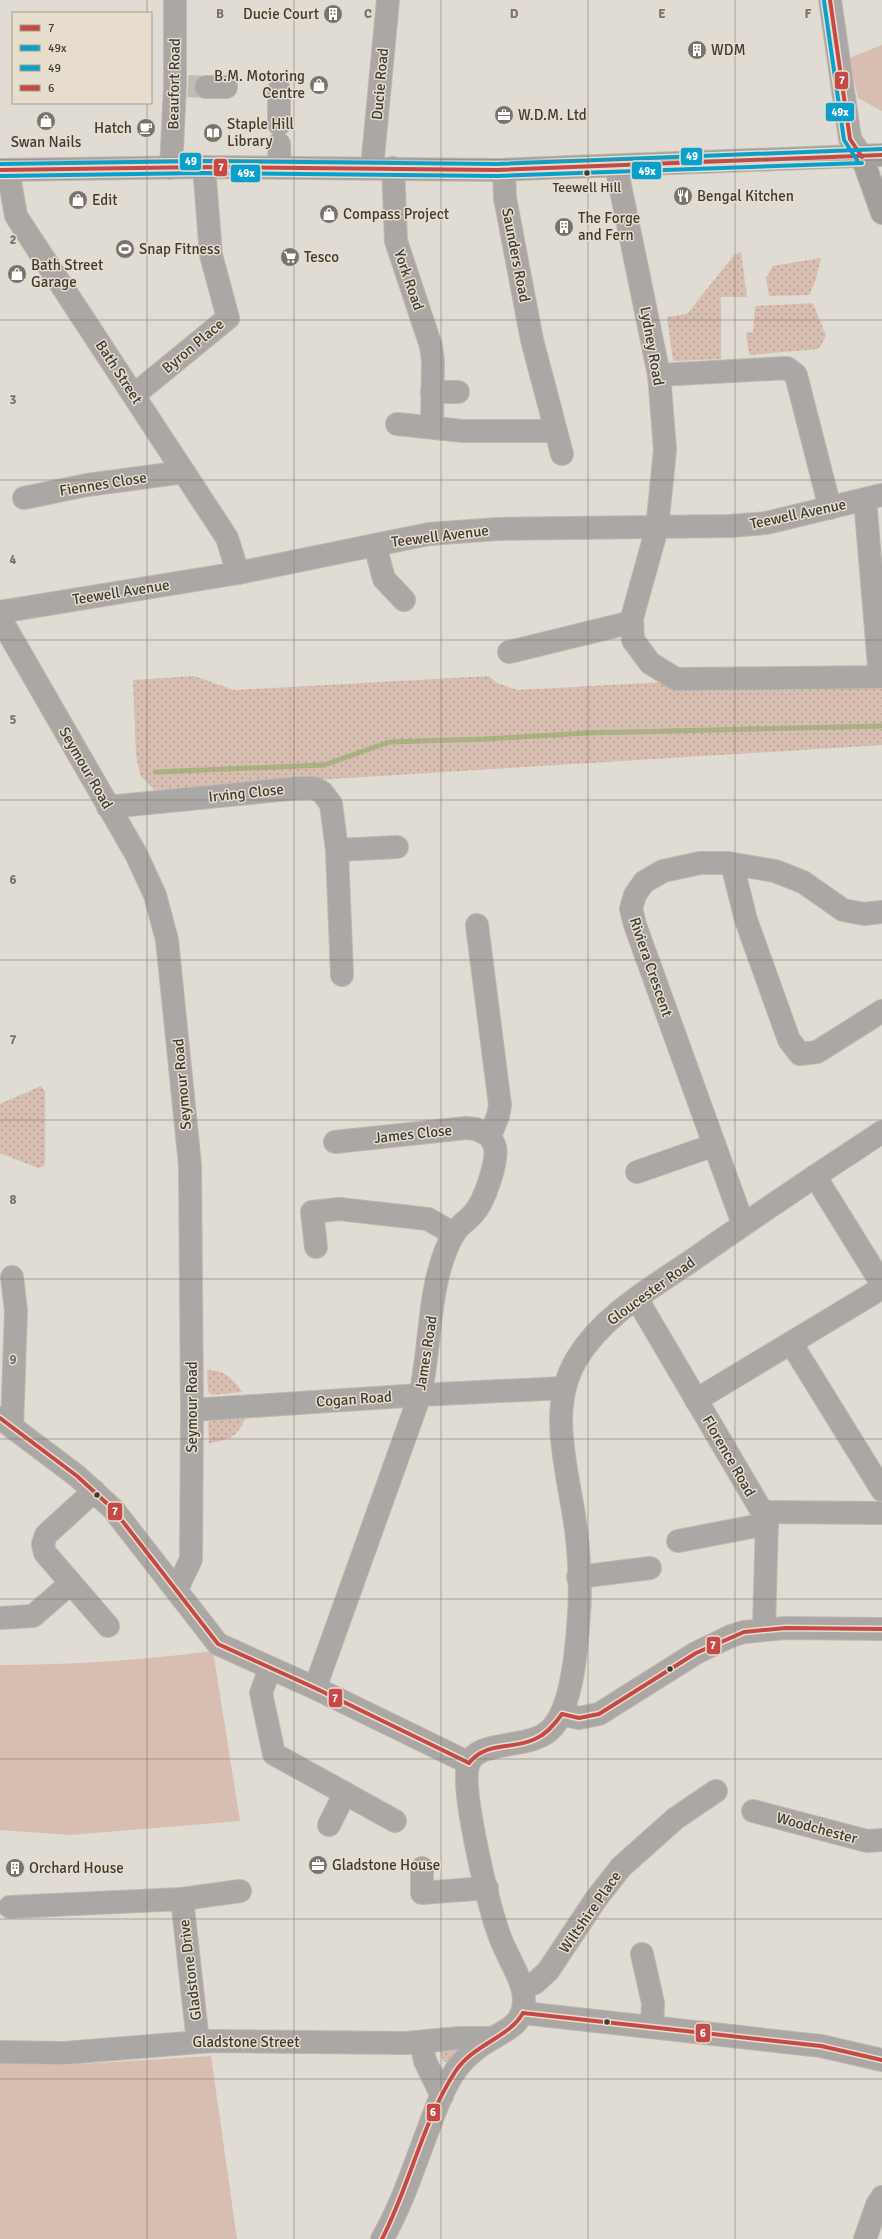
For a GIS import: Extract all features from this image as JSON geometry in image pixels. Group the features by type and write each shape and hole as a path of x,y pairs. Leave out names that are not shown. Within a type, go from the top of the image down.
{"main road":[{"path":"4,170 204,167 504,170 872,156 882,213"}],"street":[{"name":"Beaufort Road","path":"171,168 198,86 175,0"},
{"name":"Ducie Road","path":"382,168 388,0"},
{"path":"830,0 850,139 872,156"},
{"path":"279,90 280,168"},
{"name":"Lydney Road","path":"616,166 659,375 664,450 656,528 632,622"},
{"name":"Byron Place","path":"134,395 228,318 211,256 204,167"},
{"name":"York Road","path":"382,168 396,241 431,346 433,361 432,427"},
{"name":"Bath Street","path":"4,170 16,216 227,538 238,573"},
{"name":"Saunders Road","path":"504,170 505,198 532,340 562,454"},
{"path":"659,375 787,368 796,374 830,508"},
{"path":"432,392 458,392"},
{"path":"397,424 463,431 548,431"},
{"name":"Fiennes Close","path":"24,498 87,485 184,472"},
{"path":"509,652 632,622 633,640 650,663 676,679 880,677 873,497"},
{"name":"Teewell Avenue","path":"0,612 238,573 430,534 498,529 656,528 730,526 766,523 873,497"},
{"path":"375,545 384,579 404,600"},
{"name":"Seymour Road","path":"0,618 146,874 162,917 167,940 190,1165 192,1410 191,1559 177,1589"},
{"name":"Irving Close","path":"108,807 300,788 313,788 322,792 331,804 337,850 342,976"},
{"path":"337,850 397,847"},
{"name":"Riviera Crescent","path":"743,1224 631,909 635,895 644,882 663,871 700,863 732,864 775,871 789,876 803,882 844,910 852,913 882,915"},
{"path":"732,864 746,920 788,1040 800,1054 817,1052 882,1011"},
{"path":"477,925 500,1105 498,1116 490,1136"},
{"name":"James Close","path":"335,1142 466,1128 476,1129 490,1136"},
{"name":"Gloucester Road","path":"469,1763 478,1752 488,1748 534,1740 552,1728 562,1714 569,1694 580,1612 576,1528 561,1436 564,1388 576,1361 590,1341 608,1321 637,1299 743,1224 882,1132"},
{"name":"James Road","path":"315,1688 420,1394 426,1368 434,1292 441,1266 454,1234 476,1212 493,1171 495,1147 490,1136"},
{"path":"637,1172 714,1145"},
{"path":"815,1176 882,1284"},
{"path":"316,1247 312,1212 340,1208 428,1219 454,1234"},
{"path":"12,1277 16,1311 6,1422 77,1476 113,1509 177,1589 218,1644 315,1688 469,1763 466,1778 470,1810 486,1888 498,1932 522,1987 524,1995 523,2012 514,2026 492,2038 462,2063 442,2096 399,2204 382,2239"},
{"path":"696,1400 882,1288"},
{"name":"Florence Road","path":"637,1299 764,1518"},
{"path":"791,1343 882,1490"},
{"name":"Cogan Road","path":"192,1410 420,1394 564,1388"},
{"path":"94,1491 46,1535 43,1544 45,1553 108,1626"},
{"path":"678,1541 764,1518 882,1513"},
{"path":"764,1518 764,1628"},
{"path":"578,1577 650,1568"},
{"path":"0,1618 33,1616 71,1583"},
{"path":"562,1714 579,1718 599,1714 678,1663 731,1636 764,1628 882,1629"},
{"path":"270,1668 261,1692 274,1754 395,1821"},
{"name":"Wiltshire Place","path":"522,1987 535,1983 548,1971 596,1899 621,1867 676,1818 716,1791"},
{"path":"329,1825 345,1793"},
{"name":"Woodchester","path":"753,1811 867,1841 882,1840"},
{"path":"422,1868 422,1894 486,1888"},
{"name":"Gladstone Drive","path":"10,1907 182,1899 240,1891"},
{"name":"Gladstone Drive","path":"182,1899 198,2042"},
{"path":"642,1954 653,2003 652,2026"},
{"path":"523,2012 652,2026 847,2051 882,2060"},
{"name":"Gladstone Street","path":"0,2052 64,2052 198,2042 421,2042 459,2038 492,2038"},
{"path":"421,2042 425,2061 442,2096"},
{"path":"865,2239 877,2205 882,2197"}],"shaded area":[{"path":"882,45 882,111 858,98 849,58"},
{"path":"741,252 747,297 721,297 721,359 673,361 667,317 687,314 734,255"},
{"path":"821,258 815,282 809,295 769,296 766,278 773,266"},
{"path":"813,303 826,336 819,349 749,355 746,332 753,332 755,306"},
{"path":"194,676 234,690 489,676 495,682 517,690 721,679 882,683 882,745 154,790 140,775 136,755 133,680"},
{"path":"41,1086 45,1092 45,1164 43,1167 38,1168 0,1153 0,1104"},
{"path":"207,1370 223,1373 228,1376 235,1382 242,1392 213,1395 208,1392"},
{"path":"247,1415 240,1428 233,1436 209,1443 208,1422 213,1418"},
{"path":"213,1651 240,1821 70,1835 0,1830 0,1665 107,1661"},
{"path":"455,2045 460,2049 449,2063 443,2061 439,2049"},
{"path":"211,2056 237,2239 0,2239 0,2063 65,2065"}],"waterway":[{"path":"155,772 324,765 389,742 485,739 587,733 882,726"}],"tunnel":[{"path":"188,86 206,87"}],"transit line":[{"name":"7","path":"830,0 850,139 862,157"},
{"name":"49x","path":"824,1 844,140 857,160"},
{"name":"49","path":"0,164 204,161 497,164 882,149"},
{"name":"7","path":"0,170 204,167 497,170 882,155"},
{"name":"49x","path":"0,176 204,173 497,176 862,163"},
{"name":"7","path":"0,1418 77,1476 113,1509 218,1644 315,1688 469,1763"},
{"name":"7","path":"562,1714 579,1718 599,1714 696,1653 744,1632 786,1628 882,1629"},
{"name":"7","path":"469,1763 476,1756 491,1749 526,1742 539,1737 550,1728 562,1714"},
{"name":"6","path":"523,2013 821,2046 882,2060"},
{"name":"6","path":"382,2239 401,2197 434,2112 455,2072 471,2054 509,2029 517,2022 523,2013"}],"place":[{"name":"Ducie Court","path":"333,14"},
{"name":"WDM","path":"697,50"},
{"name":"B.M. Motoring Centre","path":"319,85"},
{"name":"W.D.M. Ltd","path":"504,115"},
{"name":"Swan Nails","path":"46,121"},
{"name":"Hatch","path":"146,128"},
{"name":"Staple Hill Library","path":"213,133"},
{"name":"Teewell Hill","path":"587,173"},
{"name":"Bengal Kitchen","path":"683,196"},
{"name":"Edit","path":"78,200"},
{"name":"Compass Project","path":"329,214"},
{"name":"The Forge and Fern","path":"564,227"},
{"name":"Snap Fitness","path":"125,249"},
{"name":"Tesco","path":"290,257"},
{"name":"Bath Street Garage","path":"17,274"},
{"name":"Gladstone House","path":"318,1865"},
{"name":"Orchard House","path":"15,1868"}]}
